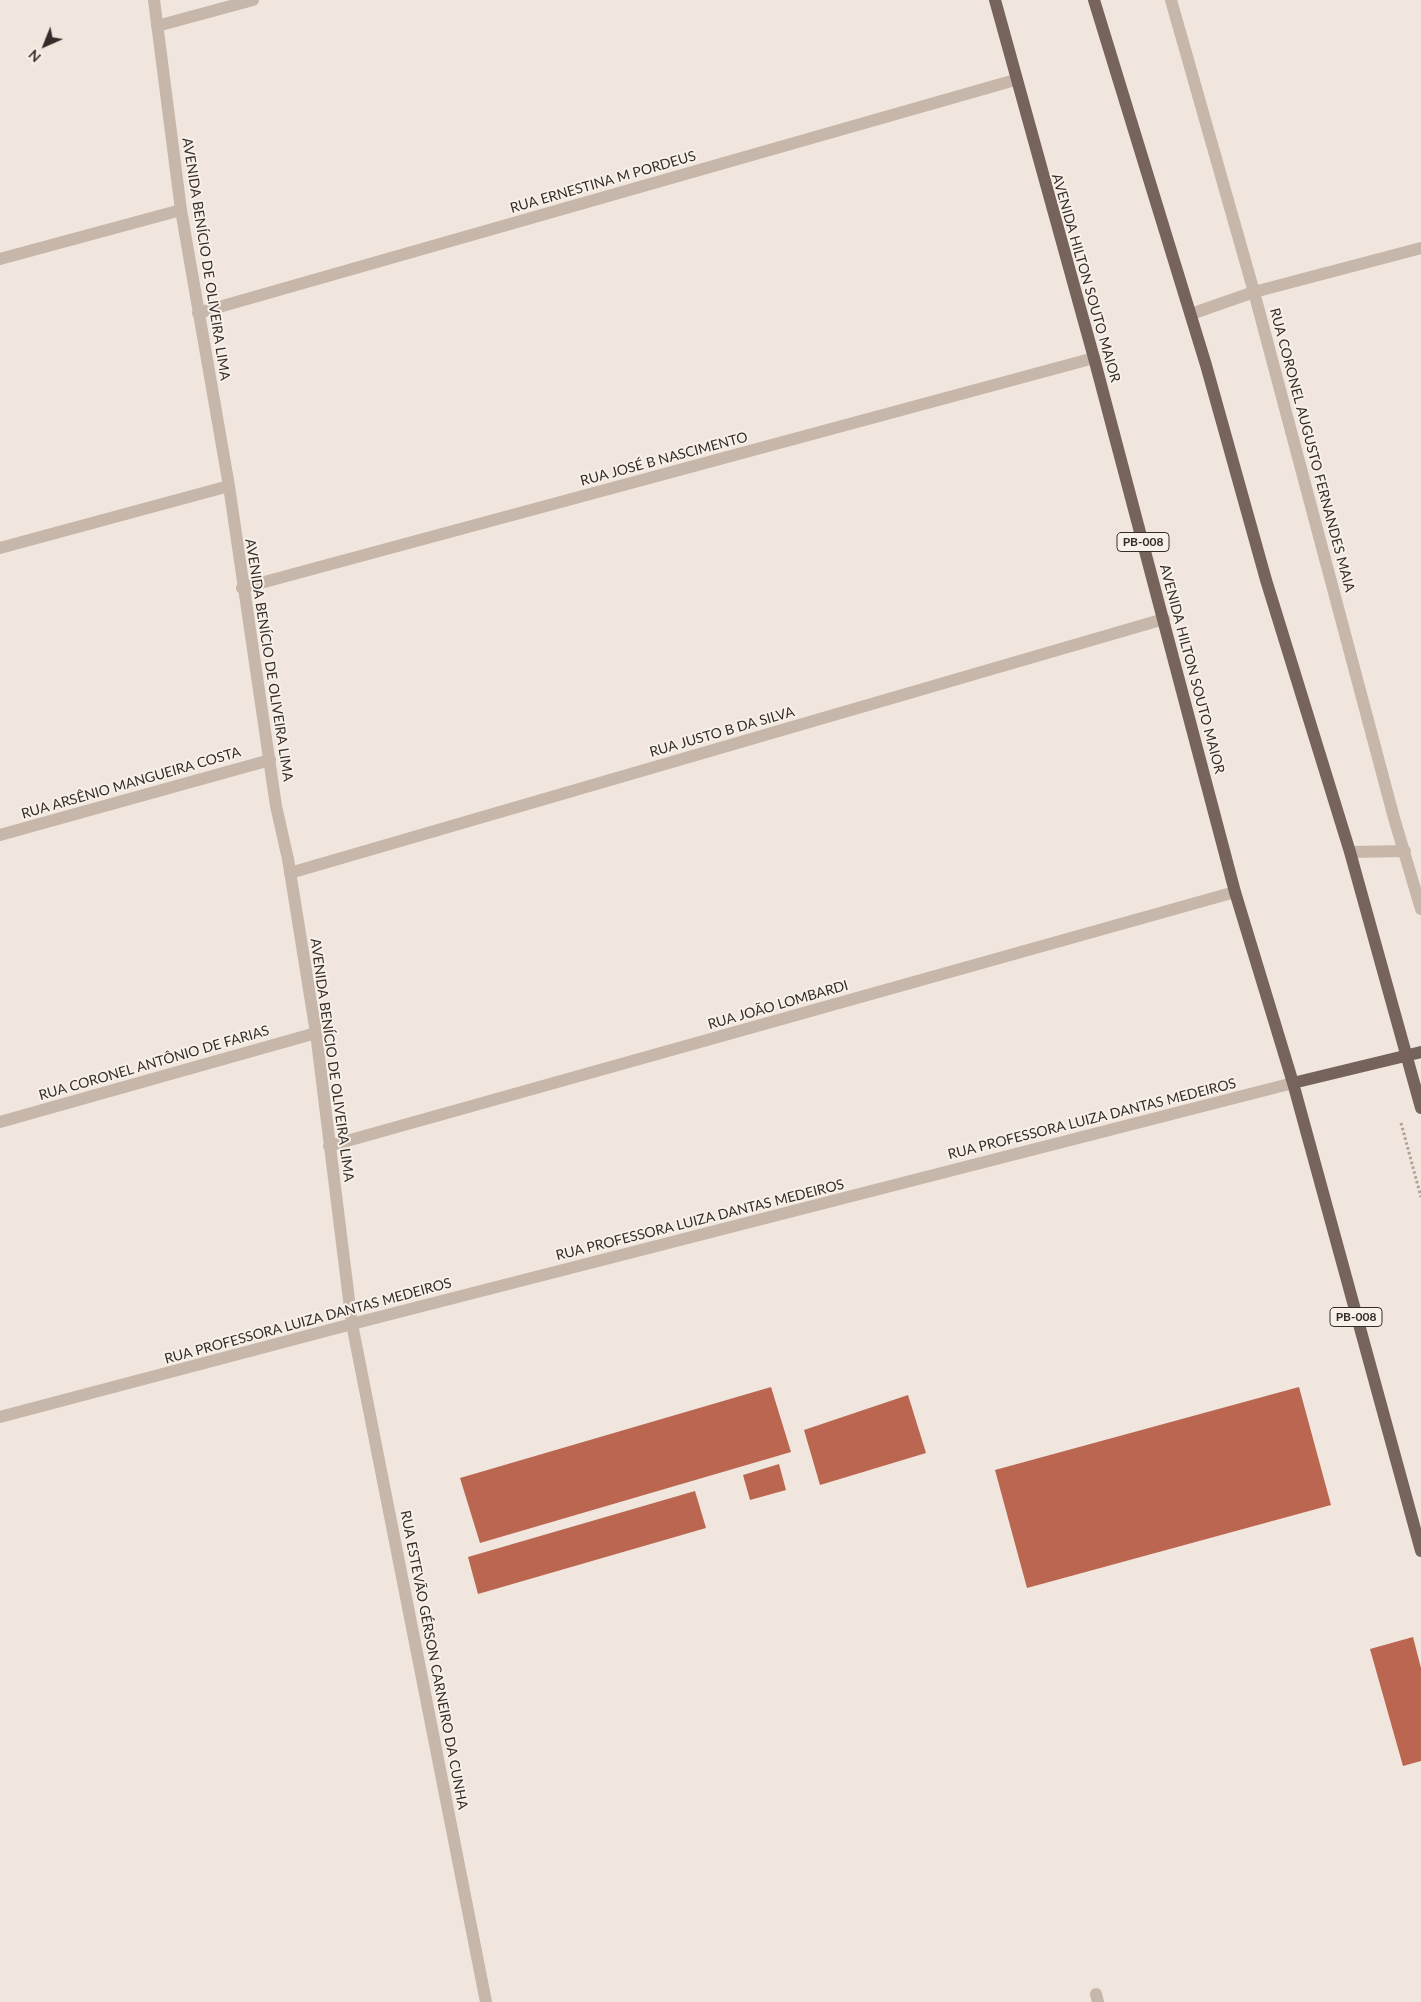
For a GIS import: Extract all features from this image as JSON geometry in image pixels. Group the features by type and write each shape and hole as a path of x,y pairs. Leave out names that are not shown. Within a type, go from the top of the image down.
{"main road":[{"name":"AVENIDA HILTON SOUTO MAIOR","path":"995,0 1015,80 1094,358 1235,892 1293,1083"},
{"path":"1094,0 1191,314 1266,580 1350,852 1408,1054 1421,1108"},
{"name":"RUA PROFESSORA LUIZA DANTAS MEDEIROS","path":"1293,1083 1421,1052"},
{"name":"PB-008","path":"1293,1083 1421,1551"}],"street":[{"name":"AVENIDA BENÍCIO DE OLIVEIRA LIMA","path":"154,0 181,210 229,486 242,588 316,1033 352,1324"},
{"path":"158,26 253,0"},
{"name":"RUA CORONEL AUGUSTO FERNANDES MAIA","path":"1171,0 1254,292 1394,818 1421,909"},
{"name":"RUA ERNESTINA M PORDEUS","path":"198,313 1015,80"},
{"path":"0,259 181,210"},
{"path":"1191,314 1254,292 1421,248"},
{"name":"RUA JOSÉ B NASCIMENTO","path":"242,588 1094,358"},
{"path":"0,548 229,486"},
{"name":"RUA JUSTO B DA SILVA","path":"290,874 1164,619"},
{"name":"RUA ARSÊNIO MANGUEIRA COSTA","path":"0,835 270,760"},
{"path":"1350,852 1405,851"},
{"name":"RUA JOÃO LOMBARDI","path":"329,1146 1235,892"},
{"name":"RUA CORONEL ANTÔNIO DE FARIAS","path":"0,1122 316,1033"},
{"name":"RUA PROFESSORA LUIZA DANTAS MEDEIROS","path":"0,1418 352,1324 1293,1083"},
{"name":"RUA ESTEVÃO GÉRSON CARNEIRO DA CUNHA","path":"352,1324 486,2002"}],"path":[{"path":"1398,1114 1421,1197"}],"building":[{"path":"771,1387 791,1452 480,1543 460,1478"},
{"path":"1299,1387 1331,1505 1027,1588 995,1470"},
{"path":"908,1395 926,1453 820,1485 804,1430"},
{"path":"779,1464 786,1490 750,1500 743,1475"},
{"path":"695,1491 706,1528 478,1594 468,1557"},
{"path":"1413,1637 1421,1668 1421,1761 1403,1766 1370,1649"}]}
